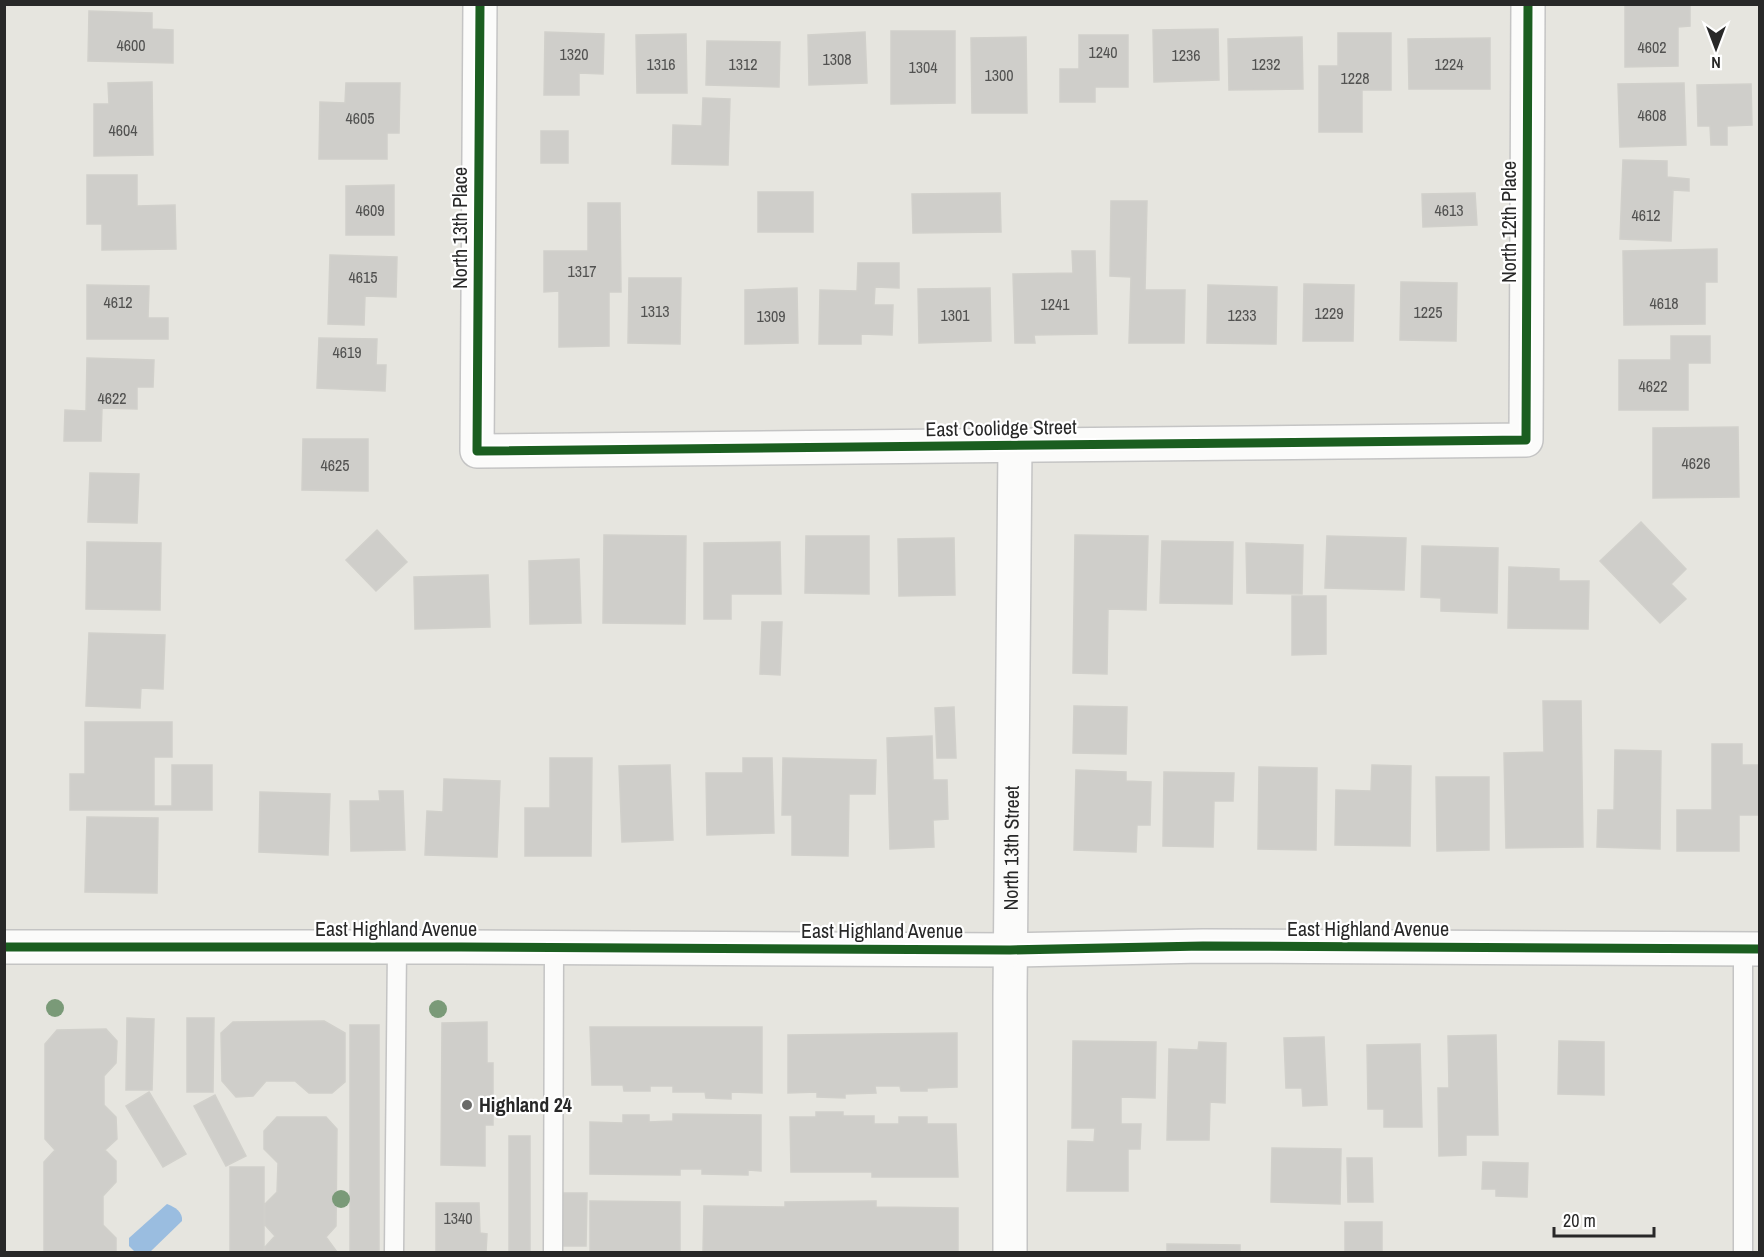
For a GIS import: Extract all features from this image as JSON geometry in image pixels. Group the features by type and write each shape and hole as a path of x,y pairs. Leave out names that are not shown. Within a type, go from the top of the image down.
{"street":[{"name":"North 13th Place","path":"477,451 480,4"},
{"name":"North 12th Place","path":"1526,440 1528,4"},
{"name":"East Coolidge Street","path":"477,451 1526,440"},
{"name":"North 13th Street","path":"1010,1252 1010,950 1015,446"},
{"name":"East Highland Avenue","path":"4,947 1010,950 1203,946 1751,949"}],"lane":[{"path":"394,1252 397,947"},
{"path":"553,1252 554,947"},
{"path":"1743,1252 1751,949"}],"water":[{"path":"167,1204 178,1210 182,1221 150,1252 135,1252 129,1246 129,1238"}],"building":[{"path":"1625,4 1690,4 1690,26 1678,27 1678,66 1625,67"},
{"path":"89,11 152,13 152,29 173,30 173,63 88,61"},
{"path":"1218,29 1219,80 1154,82 1153,30"},
{"path":"891,31 955,31 955,103 891,104"},
{"path":"545,32 604,34 603,74 579,73 579,95 544,95"},
{"path":"865,32 867,83 809,85 808,35"},
{"path":"1338,33 1391,33 1391,90 1362,90 1362,132 1319,132 1319,66 1338,66"},
{"path":"686,34 687,93 637,93 636,35"},
{"path":"1079,35 1128,35 1128,87 1095,87 1095,102 1060,102 1060,69 1079,69"},
{"path":"1026,37 1027,113 972,113 971,38"},
{"path":"1302,37 1303,89 1229,90 1228,39"},
{"path":"1490,38 1490,89 1409,89 1408,39"},
{"path":"707,41 780,42 779,87 706,85"},
{"path":"152,82 153,155 94,156 94,104 109,104 108,83"},
{"path":"346,83 400,83 399,133 387,133 387,159 319,159 320,102 345,103"},
{"path":"1684,83 1686,145 1620,147 1618,84"},
{"path":"1751,84 1752,125 1727,126 1727,145 1711,145 1710,126 1698,126 1697,85"},
{"path":"703,98 730,99 728,165 672,164 673,125 702,126"},
{"path":"541,131 568,131 568,163 541,163"},
{"path":"1623,160 1667,161 1667,177 1689,179 1689,191 1673,190 1671,241 1620,239"},
{"path":"87,175 137,175 137,206 175,205 176,249 102,250 102,224 87,224"},
{"path":"394,185 394,235 346,235 346,186"},
{"path":"758,192 813,192 813,232 758,232"},
{"path":"1000,193 1001,232 913,233 912,194"},
{"path":"1475,193 1477,225 1423,227 1422,194"},
{"path":"1111,201 1147,201 1145,290 1185,290 1184,343 1129,343 1131,277 1110,276"},
{"path":"588,203 620,203 621,292 609,292 609,346 559,347 559,291 544,292 544,251 588,251"},
{"path":"1717,249 1717,282 1705,282 1705,324 1624,325 1623,251"},
{"path":"1072,251 1095,251 1097,334 1034,335 1035,343 1015,343 1013,274 1073,273"},
{"path":"330,255 397,257 396,297 365,296 364,325 328,324"},
{"path":"858,263 899,263 899,288 875,287 874,305 893,305 892,335 861,334 861,344 819,344 820,290 857,291"},
{"path":"629,278 681,278 680,344 628,343"},
{"path":"1401,282 1457,283 1456,341 1400,340"},
{"path":"1304,284 1354,285 1353,341 1303,341"},
{"path":"87,285 149,286 148,318 168,318 168,339 87,339"},
{"path":"1208,285 1277,287 1276,344 1207,343"},
{"path":"797,288 798,343 745,344 745,290"},
{"path":"990,288 991,341 919,343 918,289"},
{"path":"1671,336 1710,336 1710,363 1688,363 1688,410 1619,410 1619,360 1671,360"},
{"path":"319,338 377,339 376,365 386,365 385,391 317,388"},
{"path":"87,358 154,360 153,387 137,387 137,409 102,408 101,441 64,441 65,410 86,411"},
{"path":"1738,427 1739,497 1653,498 1653,428"},
{"path":"303,439 368,439 368,491 302,490"},
{"path":"90,473 139,474 137,523 88,522"},
{"path":"1641,522 1686,569 1671,584 1686,599 1660,623 1600,561"},
{"path":"377,530 407,562 376,591 346,560"},
{"path":"604,535 686,536 685,624 603,623"},
{"path":"1075,535 1148,536 1146,610 1108,609 1107,674 1073,673"},
{"path":"806,536 869,536 869,594 805,593"},
{"path":"1327,536 1406,538 1404,590 1325,588"},
{"path":"954,538 955,595 899,596 898,539"},
{"path":"1162,541 1233,542 1232,604 1160,603"},
{"path":"87,542 161,543 160,610 86,609"},
{"path":"780,542 781,594 731,594 731,619 704,619 704,543"},
{"path":"1246,543 1303,545 1302,594 1247,593"},
{"path":"1422,546 1498,548 1497,613 1441,611 1441,598 1421,597"},
{"path":"579,559 581,623 530,624 529,561"},
{"path":"1509,567 1559,569 1559,581 1589,581 1588,629 1508,628"},
{"path":"488,575 490,627 415,629 414,577"},
{"path":"1292,596 1326,596 1326,654 1292,655"},
{"path":"762,622 782,622 780,675 760,674"},
{"path":"89,633 165,635 163,689 141,688 140,708 86,706"},
{"path":"1543,701 1581,701 1583,847 1506,848 1504,753 1544,752"},
{"path":"1074,706 1127,707 1126,754 1073,753"},
{"path":"954,707 956,758 937,758 935,708"},
{"path":"85,722 172,722 172,757 154,757 154,806 172,806 172,765 212,765 212,810 70,810 70,774 85,774"},
{"path":"932,736 933,780 947,780 948,819 933,820 934,847 890,849 887,738"},
{"path":"1712,744 1742,744 1742,765 1760,765 1760,815 1739,815 1739,851 1677,851 1677,810 1712,810"},
{"path":"1615,750 1661,751 1660,849 1597,847 1598,810 1614,810"},
{"path":"550,758 592,758 591,856 525,856 525,808 550,808"},
{"path":"743,758 772,758 774,833 707,835 706,773 743,773"},
{"path":"783,758 876,760 875,794 849,794 848,856 792,855 792,815 782,815"},
{"path":"670,765 673,840 622,842 619,766"},
{"path":"1372,765 1411,766 1410,846 1335,845 1336,790 1371,791"},
{"path":"1259,767 1317,768 1316,850 1258,849"},
{"path":"1076,770 1126,772 1126,781 1151,782 1150,825 1137,825 1136,852 1074,850"},
{"path":"1164,772 1234,773 1233,801 1214,801 1213,847 1163,846"},
{"path":"1436,777 1489,777 1489,850 1437,851"},
{"path":"444,779 500,781 497,857 425,855 427,811 443,812"},
{"path":"379,791 403,791 405,850 351,851 350,801 380,801"},
{"path":"260,792 330,794 328,855 259,852"},
{"path":"87,817 158,818 157,893 85,892"},
{"path":"127,1018 154,1019 152,1090 126,1090"},
{"path":"187,1018 214,1018 213,1092 187,1092"},
{"path":"324,1021 345,1033 345,1082 332,1093 309,1093 295,1081 266,1081 253,1096 236,1097 222,1081 221,1033 233,1022"},
{"name":"Highland 24","path":"487,1022 487,1063 493,1063 493,1125 485,1125 485,1166 441,1165 442,1023"},
{"path":"350,1025 379,1025 379,1252 350,1252"},
{"path":"590,1027 762,1027 762,1093 731,1092 731,1099 706,1098 705,1092 673,1092 673,1086 650,1086 650,1091 624,1091 623,1085 592,1085"},
{"path":"106,1029 117,1041 116,1063 104,1076 104,1105 116,1117 117,1139 105,1150 116,1161 116,1182 103,1196 103,1225 116,1238 116,1252 44,1252 44,1162 55,1150 45,1139 45,1044 57,1030"},
{"path":"957,1033 957,1087 927,1088 927,1091 901,1091 900,1086 875,1086 876,1093 845,1094 845,1098 817,1097 817,1092 788,1093 788,1035"},
{"path":"1496,1035 1498,1135 1466,1135 1466,1155 1439,1156 1438,1088 1449,1088 1448,1036"},
{"path":"1324,1037 1327,1105 1303,1106 1302,1088 1286,1088 1284,1038"},
{"path":"1073,1041 1156,1042 1155,1098 1121,1097 1121,1124 1141,1124 1140,1149 1128,1149 1128,1191 1067,1191 1068,1141 1094,1142 1095,1128 1072,1128"},
{"path":"1559,1041 1604,1042 1604,1095 1558,1094"},
{"path":"1199,1042 1226,1043 1225,1103 1210,1102 1209,1140 1167,1140 1169,1049 1198,1050"},
{"path":"1420,1044 1422,1127 1384,1127 1384,1109 1368,1109 1367,1045"},
{"path":"149,1092 186,1154 163,1167 126,1106"},
{"path":"215,1095 246,1156 226,1166 194,1106"},
{"path":"816,1112 843,1112 843,1116 874,1116 874,1124 899,1124 899,1117 927,1117 927,1124 956,1124 958,1177 872,1177 872,1172 791,1172 790,1117 816,1117"},
{"path":"673,1114 761,1115 761,1171 748,1170 748,1175 702,1174 702,1169 680,1169 680,1175 590,1174 590,1122 623,1123 623,1115 649,1115 649,1122 673,1121"},
{"path":"277,1117 326,1117 337,1129 336,1226 326,1237 337,1252 265,1252 265,1247 275,1236 265,1225 265,1204 277,1192 278,1163 264,1149 264,1131"},
{"path":"509,1136 530,1136 530,1252 509,1252"},
{"path":"1272,1148 1341,1149 1340,1204 1271,1202"},
{"path":"1347,1158 1372,1158 1373,1202 1348,1202"},
{"path":"1483,1162 1528,1163 1527,1197 1496,1196 1496,1189 1482,1189"},
{"path":"230,1167 264,1167 264,1252 230,1252"},
{"path":"563,1193 587,1193 586,1246 562,1246"},
{"path":"590,1201 680,1202 680,1252 590,1252"},
{"path":"876,1201 876,1207 958,1208 958,1252 703,1252 704,1206 785,1207 785,1202"},
{"path":"436,1203 479,1203 480,1233 487,1234 486,1252 436,1252"},
{"path":"1345,1222 1382,1222 1382,1252 1345,1252"},
{"path":"1167,1244 1240,1245 1240,1252 1167,1252"}],"cycle path":[{"path":"480,4 477,451 1526,440 1528,4"},
{"path":"4,947 1010,950 1203,946 1760,949"}],"place":[{"name":"Highland 24","path":"467,1105"}]}
